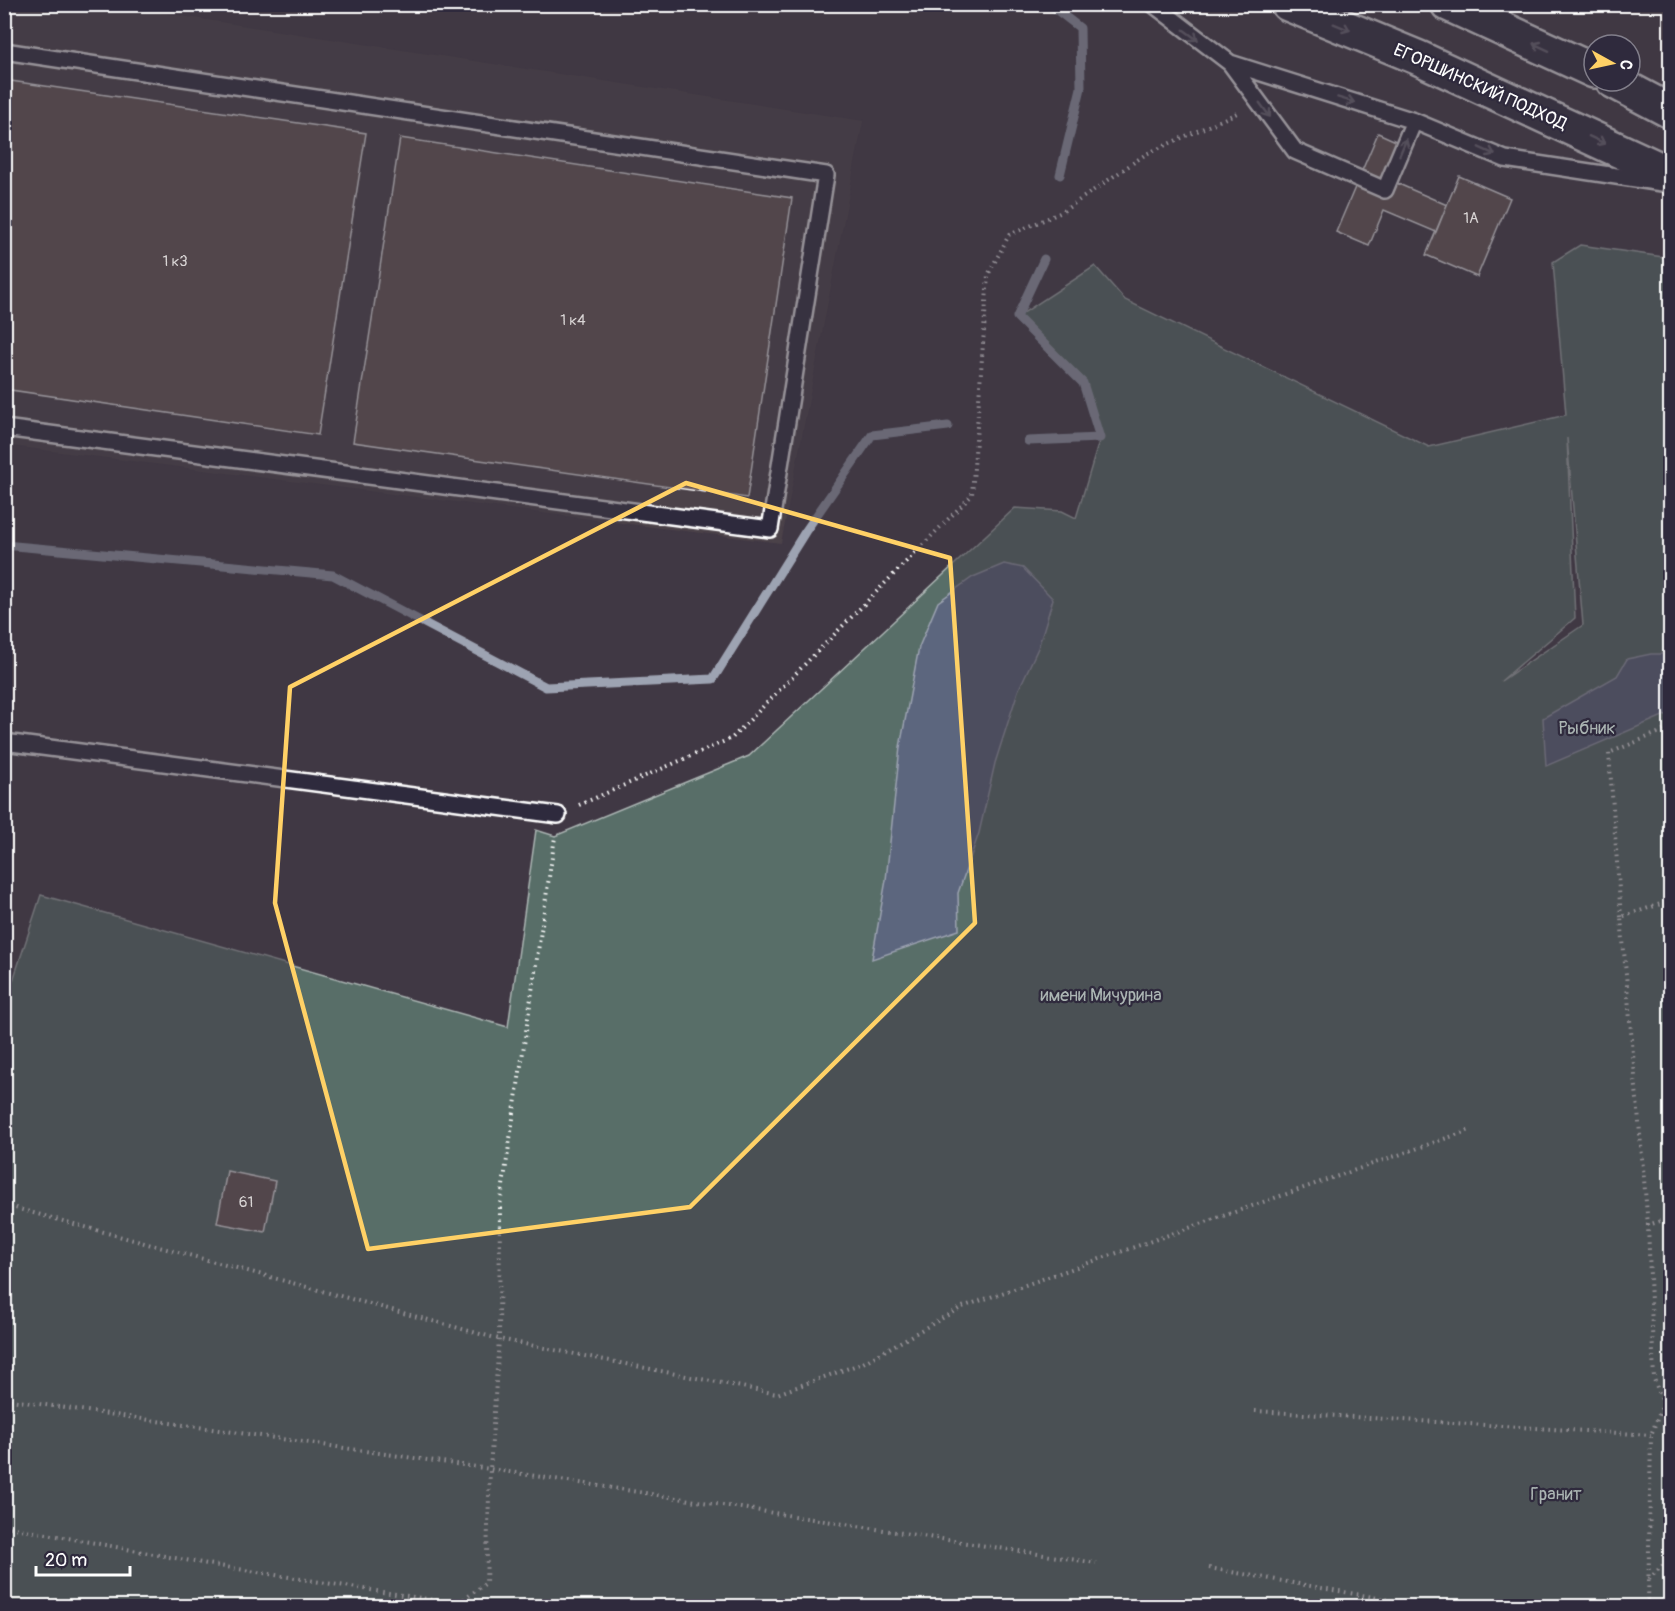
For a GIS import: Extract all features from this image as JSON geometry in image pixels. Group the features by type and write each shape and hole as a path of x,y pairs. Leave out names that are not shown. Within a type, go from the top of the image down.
{"main road":[{"name":"ЕГОРШИНСКИЙ ПОДХОД","path":"1288,4 1419,58 1671,174"},
{"path":"1448,4 1582,65"},
{"path":"1636,93 1671,111"}],"lane":[{"path":"1152,4 1230,63 1295,151 1385,190 1414,121"},
{"path":"4,51 826,175 770,529 4,428"},
{"path":"1230,63 1414,121 1505,159 1671,184"},
{"path":"4,742 558,814"}],"path":[{"path":"4,1526 207,1564 458,1604 486,1583 490,1469 499,1339 500,1206 558,814 732,738 972,495 988,275 1009,235 1062,212 1146,154 1259,103"},
{"path":"1671,728 1609,753 1648,1225 1654,1379 1663,1404 1671,1416"},
{"path":"1621,917 1671,901"},
{"path":"4,1205 499,1339 777,1394 863,1363 962,1307 1470,1130"},
{"path":"1648,1225 1671,1218"},
{"path":"4,1399 490,1469 1096,1563"},
{"path":"1648,1606 1651,1435 1663,1404"},
{"path":"1255,1411 1651,1435"},
{"path":"1649,1579 1671,1558"},
{"path":"1209,1568 1423,1606"}],"highlighted area":[{"path":"686,483 950,558 975,923 690,1207 368,1249 275,903 290,687"}],"shaded area":[{"path":"5,5 109,5 863,121 781,543 5,445"}],"green space":[{"name":"имени Мичурина","path":"1580,245 1670,258 1670,1606 5,1606 4,1008 41,895 508,1027 536,830 555,836 749,756 1015,508 1062,511 1076,518 1100,438 1083,383 1017,317 1095,266 1125,300 1429,447 1566,415 1553,262","holes":["1567,438 1583,625 1501,681 1575,618"]}],"water":[{"path":"1004,564 1023,568 1053,599 1038,648 1018,691 995,763 979,833 958,893 959,930 872,959 886,880 900,747 919,647 938,602 973,577"},
{"path":"1651,654 1670,654 1670,713 1546,766 1543,718 1617,676 1627,659"}],"building":[{"path":"4,80 366,133 318,435 4,389"},
{"path":"1378,133 1409,147 1394,182 1447,205 1436,232 1384,210 1369,246 1336,232"},
{"path":"400,138 792,198 747,498 353,442"},
{"path":"1459,176 1510,198 1477,277 1426,255"},
{"path":"227,1171 275,1181 265,1232 217,1223"}],"waterway":[{"path":"1049,4 1080,28 1081,88 1060,175"},
{"path":"1028,441 1100,438 1083,383 1017,317 1044,259"},
{"path":"4,545 333,575 546,687 713,679 805,532 872,435 948,426"}],"park label":[{"name":"Рыбник","path":"1587,728"},
{"name":"Гранит","path":"1556,1494"}]}
